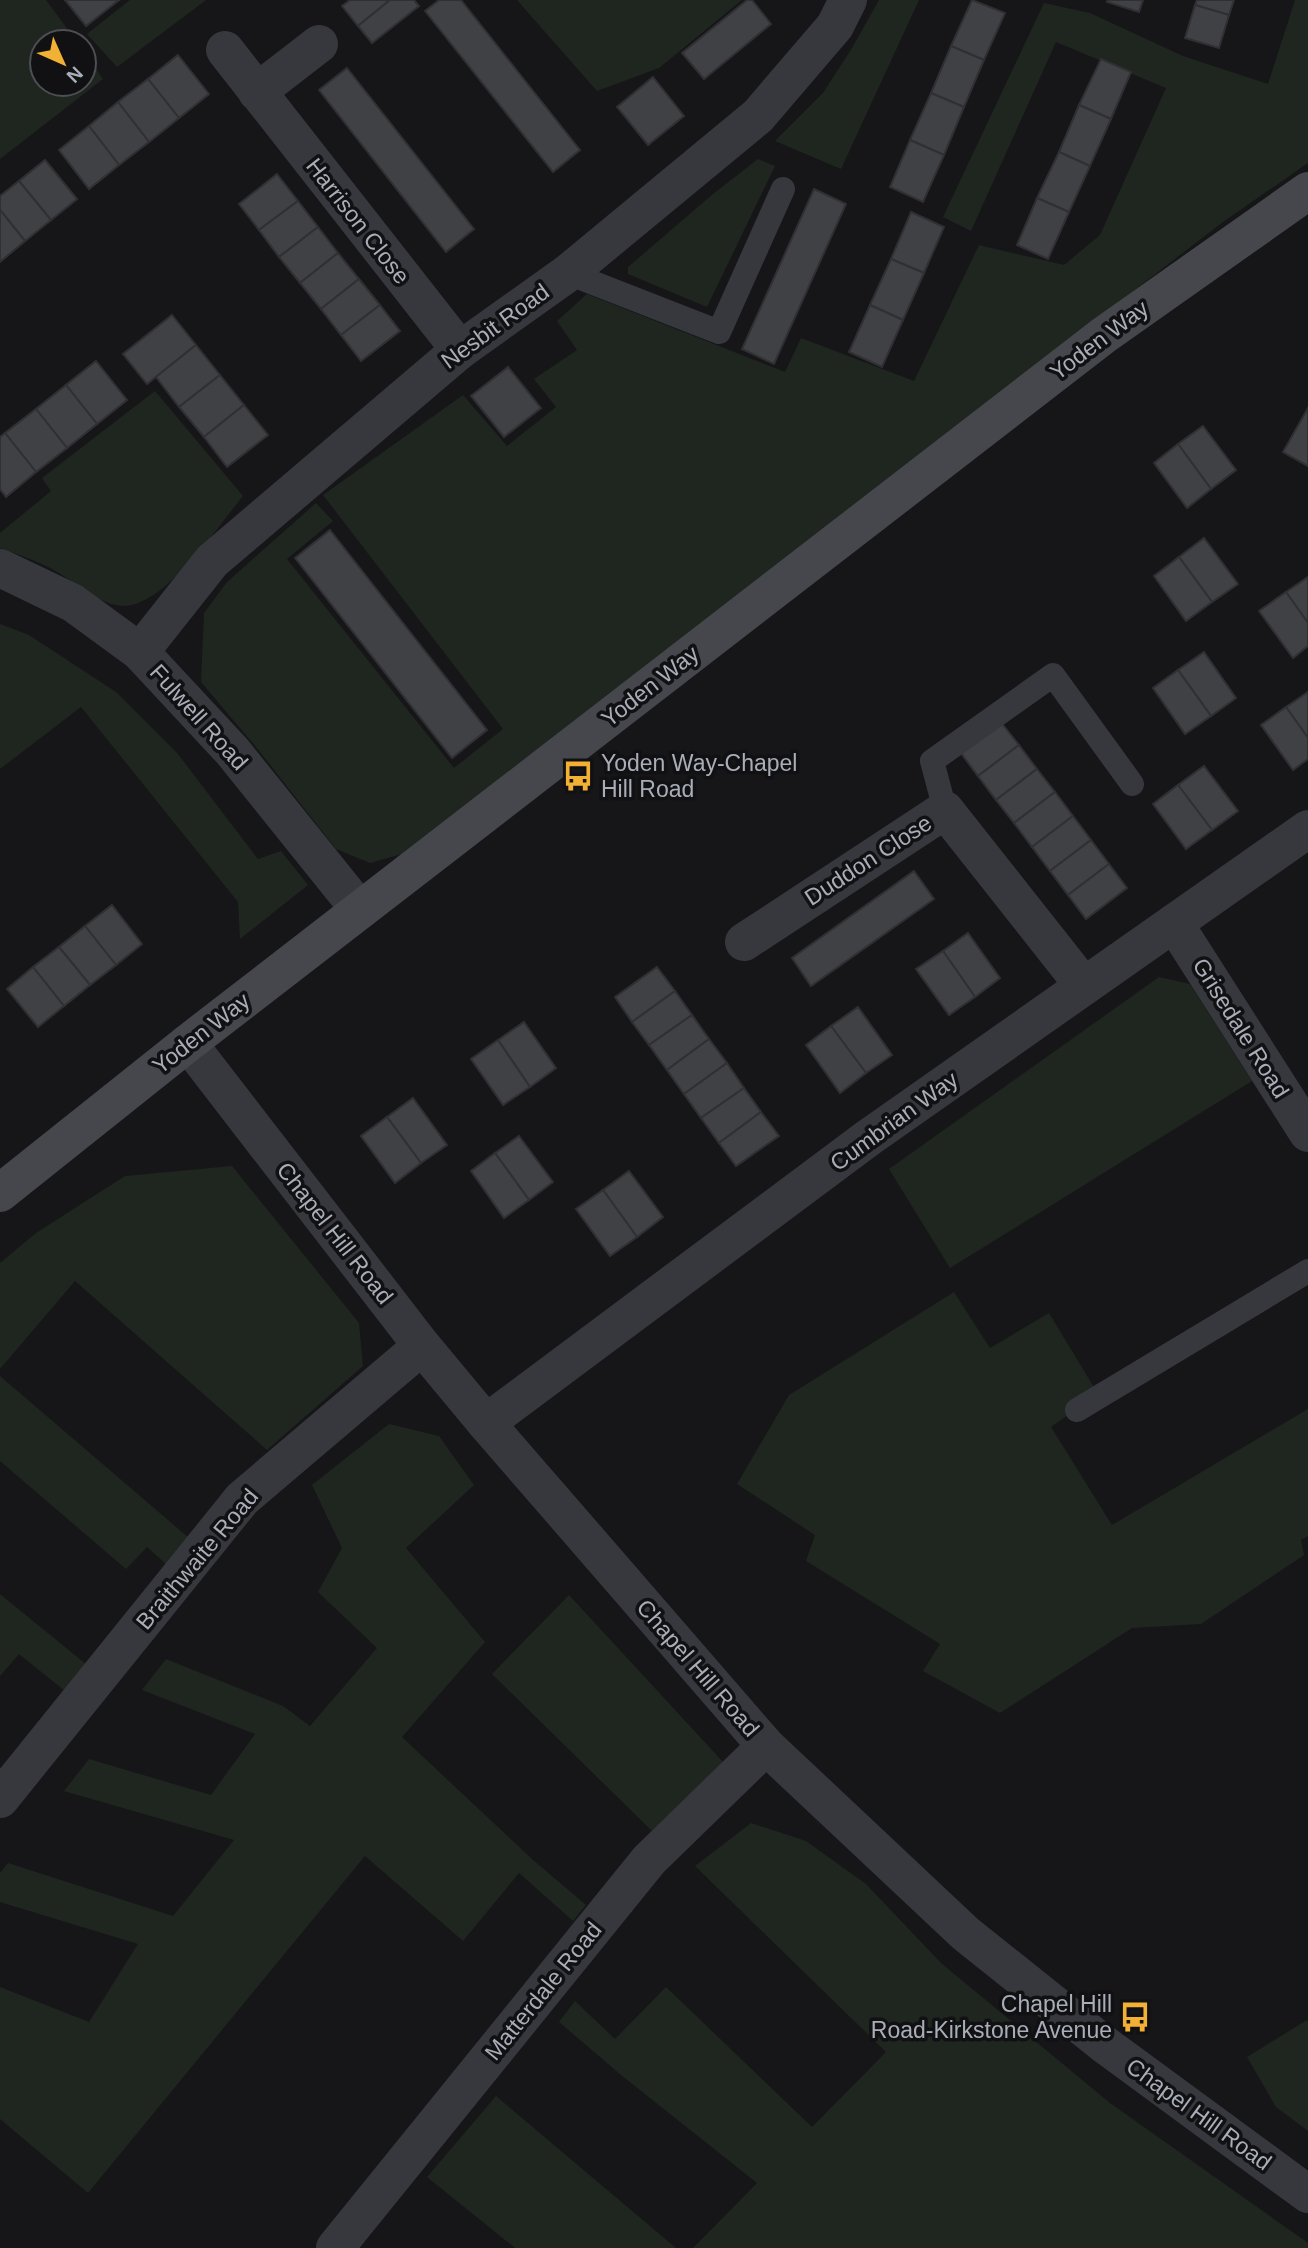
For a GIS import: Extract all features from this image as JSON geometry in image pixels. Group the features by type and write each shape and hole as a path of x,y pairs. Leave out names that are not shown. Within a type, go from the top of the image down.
{"main road":[{"name":"Yoden Way","path":"0,1193 188,1043 1104,335 1308,191"}],"street":[{"name":"Nesbit Road","path":"140,652 212,561 460,350 568,273 758,116 835,26 848,0"},
{"path":"257,92 319,44"},
{"name":"Harrison Close","path":"225,50 460,350"},
{"name":"Fulwell Road","path":"0,568 73,603 140,652 233,752 360,911"},
{"name":"Duddon Close","path":"744,942 945,810 1084,986"},
{"name":"Cumbrian Way","path":"486,1423 868,1138 1308,829"},
{"name":"Grisedale Road","path":"1174,923 1308,1133"},
{"name":"Chapel Hill Road","path":"188,1043 422,1346 766,1746 966,1934 1105,2045 1308,2194"},
{"name":"Braithwaite Road","path":"0,1799 242,1499 422,1346"},
{"name":"Matterdale Road","path":"335,2248 649,1860 766,1746"}],"lane":[{"path":"568,273 719,332 783,189"},
{"path":"945,810 932,761 1053,675 1132,784"},
{"path":"1077,1410 1308,1270"}],"shaded area":[{"path":"0,0 46,0 67,28 28,28 28,98 79,98 0,159"},
{"path":"130,0 206,0 117,67 98,46 98,28 95,28"},
{"path":"517,0 742,0 659,68 597,91"},
{"path":"879,0 919,0 841,169 775,141 823,93"},
{"path":"1295,0 1308,0 1308,163 1223,222 402,854 370,863 336,849 201,682 204,613 227,582 316,503 333,521 287,559 454,768 503,729 323,495 463,395 507,446 556,407 534,379 577,350 557,321 587,294 785,372 801,338 914,381 979,245 1064,265 1100,235 1166,88 1056,42 971,231 943,217 1044,3 1090,13 1183,56 1268,84"},
{"path":"758,159 775,166 707,307 628,274 628,267"},
{"path":"155,391 243,496 186,566 150,597 133,605 116,605 99,599 50,568 0,548 0,533 51,491 42,478"},
{"path":"0,624 29,635 116,692 178,754 258,859 281,851 308,885 240,939 238,902 81,707 0,769"},
{"path":"1159,977 1190,984 1252,1081 950,1268 889,1169"},
{"path":"232,1166 359,1323 363,1366 267,1450 75,1281 0,1369 0,1263 36,1233 125,1176"},
{"path":"954,1292 990,1348 1049,1313 1098,1394 1051,1427 1112,1525 1308,1409 1308,1536 1301,1540 1304,1555 1201,1624 1132,1628 1000,1713 923,1671 940,1644 806,1561 815,1535 737,1484 789,1395"},
{"path":"0,1376 189,1538 167,1565 147,1547 126,1569 0,1461"},
{"path":"389,1424 439,1436 474,1485 406,1548 485,1642 402,1737 532,1859 586,1905 573,1921 519,1873 463,1941 365,1856 88,2193 0,2119 0,1987 89,2022 138,1944 0,1902 0,1873 8,1863 173,1916 234,1840 64,1791 89,1759 211,1795 255,1734 142,1690 166,1659 283,1706 310,1726 377,1648 318,1592 342,1548 312,1485"},
{"path":"0,1594 87,1665 65,1691 19,1654 0,1676"},
{"path":"569,1595 724,1763 652,1831 492,1674"},
{"path":"751,1823 806,1841 866,1884 941,1963 1110,2103 1308,2243 1308,2248 693,2248 757,2183 559,2022 575,2001 615,2039 666,1987 812,2127 886,2052 695,1866"},
{"path":"1307,2020 1308,2131 1276,2107 1247,2057"},
{"path":"496,2096 676,2248 515,2248 427,2177"}],"building":[{"path":"65,0 119,0 86,26"},
{"path":"350,0 390,0 358,26 342,6"},
{"path":"390,0 414,0 419,6 372,43 358,26"},
{"path":"439,0 461,0 580,150 553,172 425,11"},
{"path":"747,0 752,0 771,24 704,79 682,53"},
{"path":"972,0 1005,13 984,60 951,46"},
{"path":"1143,0 1139,12 1107,2"},
{"path":"1197,0 1234,0 1229,15 1195,5"},
{"path":"1195,5 1229,15 1219,48 1185,38"},
{"path":"951,46 984,60 964,107 931,93"},
{"path":"178,55 209,94 179,118 148,79"},
{"path":"1101,59 1131,72 1111,119 1079,105"},
{"path":"347,68 474,229 446,252 319,90"},
{"path":"653,77 684,116 648,145 617,107"},
{"path":"148,79 179,118 149,142 118,102"},
{"path":"931,93 964,107 944,155 910,140"},
{"path":"118,102 149,142 119,165 89,126"},
{"path":"1079,105 1111,119 1090,166 1059,152"},
{"path":"89,126 119,165 89,189 59,150"},
{"path":"910,140 944,155 923,202 890,187"},
{"path":"1059,152 1090,166 1069,212 1037,198"},
{"path":"45,160 77,199 51,220 19,181"},
{"path":"277,174 298,201 259,230 239,204"},
{"path":"19,181 51,220 25,241 0,210 0,196"},
{"path":"814,189 846,204 774,364 742,349"},
{"path":"1037,198 1069,212 1048,259 1017,245"},
{"path":"298,201 318,227 279,257 259,230"},
{"path":"0,210 25,241 0,262"},
{"path":"911,212 944,227 924,273 891,259"},
{"path":"318,227 338,253 300,283 279,257"},
{"path":"338,253 359,279 321,309 300,283"},
{"path":"891,259 924,273 903,320 870,305"},
{"path":"359,279 380,305 341,335 321,309"},
{"path":"380,305 400,331 361,361 341,335"},
{"path":"870,305 903,320 882,367 849,352"},
{"path":"172,315 196,345 147,384 123,354"},
{"path":"196,345 220,375 179,407 156,377"},
{"path":"96,361 127,400 97,424 66,385"},
{"path":"508,367 541,408 504,437 471,396"},
{"path":"220,375 244,405 204,437 179,407"},
{"path":"66,385 97,424 67,448 36,409"},
{"path":"244,405 268,435 227,467 204,437"},
{"path":"1308,408 1308,466 1283,452"},
{"path":"36,409 67,448 36,472 5,433"},
{"path":"1203,426 1236,470 1211,489 1178,444"},
{"path":"5,433 36,472 6,497 0,489 0,437"},
{"path":"1178,444 1211,489 1187,508 1154,463"},
{"path":"330,530 487,730 452,758 295,558"},
{"path":"1204,538 1238,584 1212,602 1179,557"},
{"path":"1179,557 1212,602 1186,621 1154,576"},
{"path":"1308,577 1308,623 1286,592"},
{"path":"1286,592 1308,623 1308,646 1293,658 1259,611"},
{"path":"1204,652 1236,698 1211,716 1178,670"},
{"path":"1178,670 1211,716 1185,734 1153,688"},
{"path":"1308,692 1308,738 1286,707"},
{"path":"1286,707 1308,738 1308,759 1293,770 1261,725"},
{"path":"1000,721 1019,745 978,776 960,752"},
{"path":"1019,745 1037,769 996,800 978,776"},
{"path":"1204,766 1238,811 1212,830 1178,785"},
{"path":"1037,769 1055,792 1014,823 996,800"},
{"path":"1178,785 1212,830 1186,849 1153,804"},
{"path":"1055,792 1073,816 1032,847 1014,823"},
{"path":"1073,816 1091,840 1050,871 1032,847"},
{"path":"1091,840 1109,864 1068,895 1050,871"},
{"path":"1109,864 1127,888 1086,919 1068,895"},
{"path":"914,871 934,899 811,986 792,958"},
{"path":"112,905 142,944 116,965 85,926"},
{"path":"85,926 116,965 90,985 59,947"},
{"path":"968,933 1000,978 975,997 943,951"},
{"path":"59,947 90,985 64,1006 33,967"},
{"path":"943,951 975,997 949,1015 916,969"},
{"path":"33,967 64,1006 38,1027 7,989"},
{"path":"657,967 675,991 632,1022 615,997"},
{"path":"675,991 692,1015 649,1045 632,1022"},
{"path":"858,1007 892,1055 866,1073 831,1026"},
{"path":"692,1015 709,1039 667,1070 649,1045"},
{"path":"524,1022 556,1068 530,1087 498,1040"},
{"path":"831,1026 866,1073 840,1093 806,1045"},
{"path":"709,1039 727,1063 684,1094 667,1070"},
{"path":"498,1040 530,1087 503,1105 471,1059"},
{"path":"727,1063 744,1088 701,1118 684,1094"},
{"path":"744,1088 761,1112 719,1143 701,1118"},
{"path":"413,1098 447,1145 421,1163 387,1117"},
{"path":"761,1112 779,1136 736,1166 719,1143"},
{"path":"387,1117 421,1163 395,1183 361,1136"},
{"path":"519,1136 553,1182 529,1200 495,1153"},
{"path":"495,1153 529,1200 504,1218 471,1171"},
{"path":"629,1171 663,1217 637,1237 603,1190"},
{"path":"603,1190 637,1237 610,1256 576,1209"}],"place":[{"name":"Yoden Way-Chapel Hill Road","path":"578,776"},
{"name":"Chapel Hill Road-Kirkstone Avenue","path":"1135,2017"}]}
